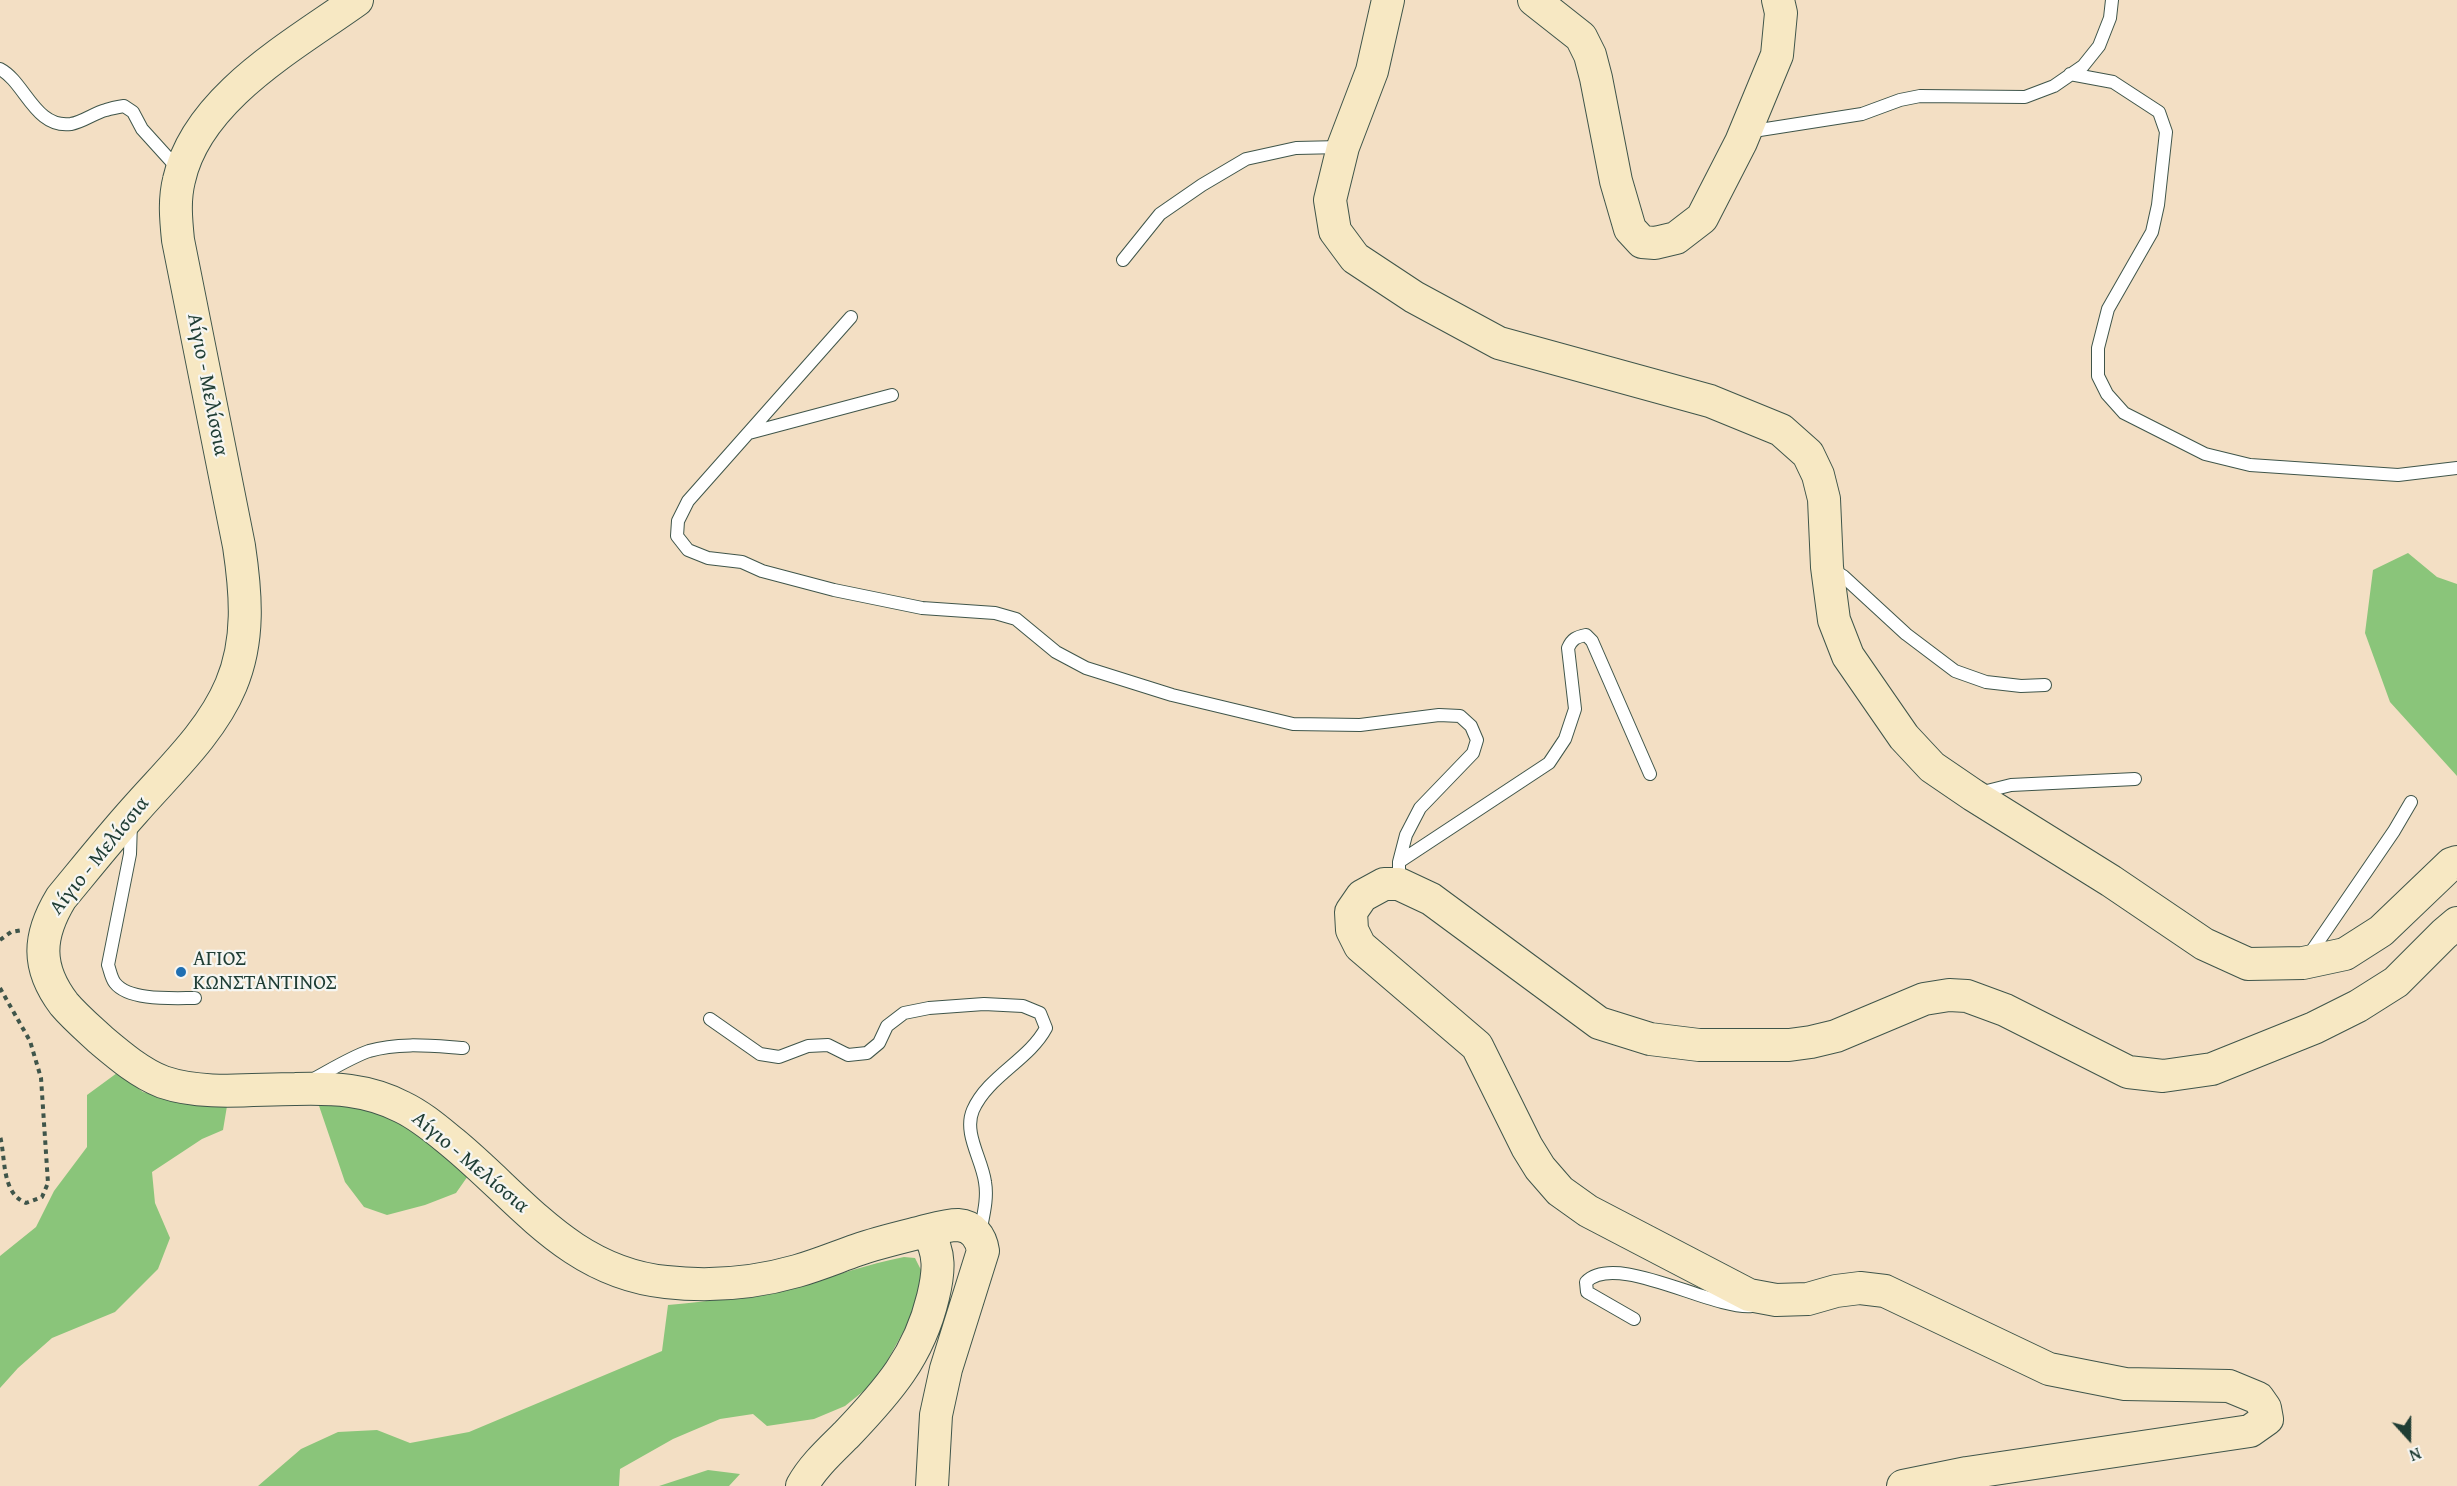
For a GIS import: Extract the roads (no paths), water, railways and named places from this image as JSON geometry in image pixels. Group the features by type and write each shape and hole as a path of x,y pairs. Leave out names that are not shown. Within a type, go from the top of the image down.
{"main road":[{"name":"Αίγιο - Μελίσσια","path":"357,0 264,67 234,92 206,124 194,142 181,171 176,206 178,240 239,546 246,621 238,666 223,702 193,744 61,898 46,926 43,952 47,975 53,987 76,1017 118,1055 162,1081 209,1090 355,1090 381,1098 412,1112 473,1160 562,1242 596,1262 638,1278 691,1284 738,1283 799,1271 873,1245 955,1225 965,1226 979,1236"},
{"path":"1388,0 1372,71 1343,147 1330,200 1335,231 1355,258 1414,297 1499,343 1710,401 1781,430 1808,454 1818,475 1824,499 1827,567 1834,620 1848,656 1904,738 1932,767 2112,881 2204,944 2248,964 2302,963 2345,954 2381,931 2451,864 2457,862"},
{"path":"1534,0 1581,37 1590,55 1596,78 1616,182 1630,229 1642,242 1656,243 1676,238 1702,218 1745,132 1777,55 1781,12 1778,0"},
{"path":"1903,1486 1967,1473 2250,1431 2267,1419 2265,1408 2258,1398 2229,1386 2125,1384 2049,1369 1885,1291 1860,1288 1836,1291 1808,1299 1776,1300 1749,1295 1588,1211 1560,1191 1540,1168 1527,1147 1477,1046 1360,946 1352,930 1351,912 1362,896 1399,873 1599,1023 1650,1039 1699,1045 1789,1045 1836,1036 1924,999 1949,995 1967,996 2005,1010 2128,1072 2163,1076 2212,1069 2313,1028 2358,1006 2396,982 2444,933 2457,923"},
{"path":"802,1486 817,1465 884,1393 907,1362 921,1337 938,1275 937,1251 927,1231"},
{"path":"932,1486 936,1414 946,1369 981,1261 983,1251 979,1236"}],"lane":[{"path":"1745,132 1862,114 1900,100 1920,96 2025,97 2054,86 2083,66 2099,46 2110,18 2112,0"},
{"path":"0,69 9,74 39,113 53,121 70,124 106,110 124,106 133,112 142,129 181,171"},
{"path":"2070,74 2113,82 2159,112 2166,132 2158,205 2152,232 2108,309 2098,348 2098,376 2107,394 2124,413 2205,454 2250,465 2398,475 2457,468"},
{"path":"1123,260 1160,214 1202,185 1246,159 1296,148 1343,147"},
{"path":"851,317 688,501 678,521 677,536 688,550 708,558 742,562 762,571 834,590 922,608 995,613 1016,619 1056,652 1086,668 1172,695 1293,724 1360,725 1439,715 1460,716 1471,726 1477,740 1473,753 1420,808 1406,836 1399,873"},
{"path":"747,434 892,394"},
{"path":"1827,567 1843,576 1906,634 1955,671 1986,682 2021,686 2045,685"},
{"path":"1399,873 1549,763 1565,740 1575,709 1568,648 1572,640 1578,636 1586,635 1592,641 1650,774"},
{"path":"1973,795 2011,785 2135,779"},
{"path":"2302,963 2394,831 2411,802"},
{"path":"131,814 130,854 108,965 114,982 126,993 157,998 195,998"},
{"path":"710,1019 760,1054 779,1057 808,1046 828,1045 848,1055 867,1053 879,1043 887,1026 904,1014 928,1008 984,1004 1023,1006 1040,1013 1046,1028 1040,1039 1012,1063 981,1096 972,1112 970,1130 985,1182 986,1202 979,1236"},
{"path":"294,1089 366,1052 380,1048 418,1045 463,1048"},
{"path":"1634,1319 1587,1292 1586,1282 1595,1276 1611,1274 1643,1276 1734,1307 1750,1307 1776,1300"}],"place":[{"name":"ΑΓΙΟΣ ΚΩΝΣΤΑΝΤΙΝΟΣ","path":"181,972"}]}
